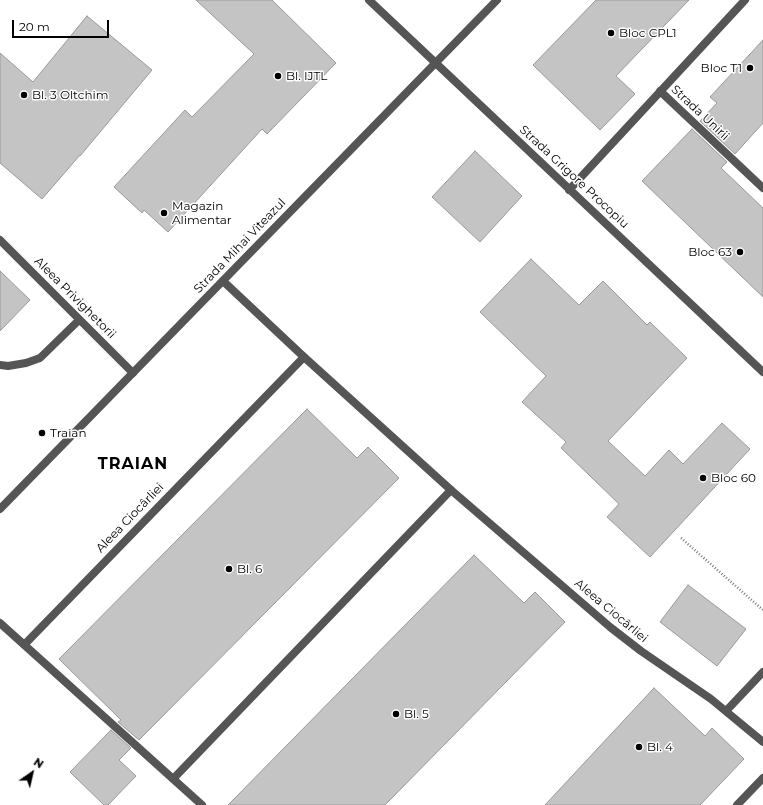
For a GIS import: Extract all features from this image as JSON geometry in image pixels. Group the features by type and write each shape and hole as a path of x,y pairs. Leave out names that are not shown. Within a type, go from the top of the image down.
{"street":[{"name":"Strada Grigore Procopiu","path":"368,0 763,372"},
{"name":"Strada Mihai Viteazul","path":"0,509 497,0"},
{"name":"Strada Unirii","path":"745,0 660,91 763,188"},
{"path":"569,190 660,91"},
{"name":"Aleea Privighetorii","path":"0,240 132,373"},
{"name":"Aleea Ciocârliei","path":"223,281 451,490 610,627 641,651 711,699 763,742"},
{"path":"0,365 8,366 26,363 40,358 79,320"},
{"name":"Aleea Ciocârliei","path":"24,645 304,356"},
{"path":"173,779 451,490"},
{"path":"0,623 202,805"},
{"path":"726,711 763,672"},
{"path":"737,805 763,778"}],"path":[{"path":"681,538 763,610"}],"building":[{"path":"196,0 272,0 336,63 267,134 262,129 168,232 144,210 142,213 114,187 185,110 192,117 254,54"},
{"name":"Bloc CPL1","path":"596,0 689,0 616,76 635,94 600,130 533,65"},
{"path":"87,16 152,70 42,199 0,163 0,53 33,82"},
{"name":"Bloc T1","path":"763,40 763,123 735,154 700,121 717,103 710,97"},
{"name":"Bloc 63","path":"692,129 727,162 721,168 763,208 763,297 642,181"},
{"path":"475,151 522,196 480,242 432,197"},
{"path":"531,259 579,305 603,281 647,325 650,322 687,358 608,441 645,476 669,450 683,464 722,423 750,449 650,557 607,517 619,504 561,448 566,442 522,402 546,376 480,312"},
{"path":"0,271 30,300 0,331"},
{"name":"Bl. 6","path":"307,409 357,458 368,447 399,478 139,740 118,722 121,720 59,659"},
{"name":"Bl. 5","path":"474,555 524,603 535,592 565,622 385,805 228,805"},
{"path":"688,585 746,629 717,666 660,622"},
{"name":"Bl. 4","path":"654,688 705,736 712,728 744,759 700,805 545,805"},
{"path":"111,730 131,748 119,760 136,776 108,805 104,805 70,772"}],"place":[{"name":"Bloc CPL1","path":"611,33"},
{"name":"Bloc T1","path":"750,68"},
{"name":"Bl. IJTL","path":"278,76"},
{"name":"Bl. 3 Oltchim","path":"24,95"},
{"name":"Magazin Alimentar","path":"164,213"},
{"name":"Bloc 63","path":"740,252"},
{"name":"Traian","path":"42,433"},
{"name":"Bloc 60","path":"703,478"},
{"name":"Bl. 6","path":"229,569"},
{"name":"Bl. 5","path":"396,714"},
{"name":"Bl. 4","path":"639,747"}],"district":[{"name":"TRAIAN","path":"133,464"}]}
